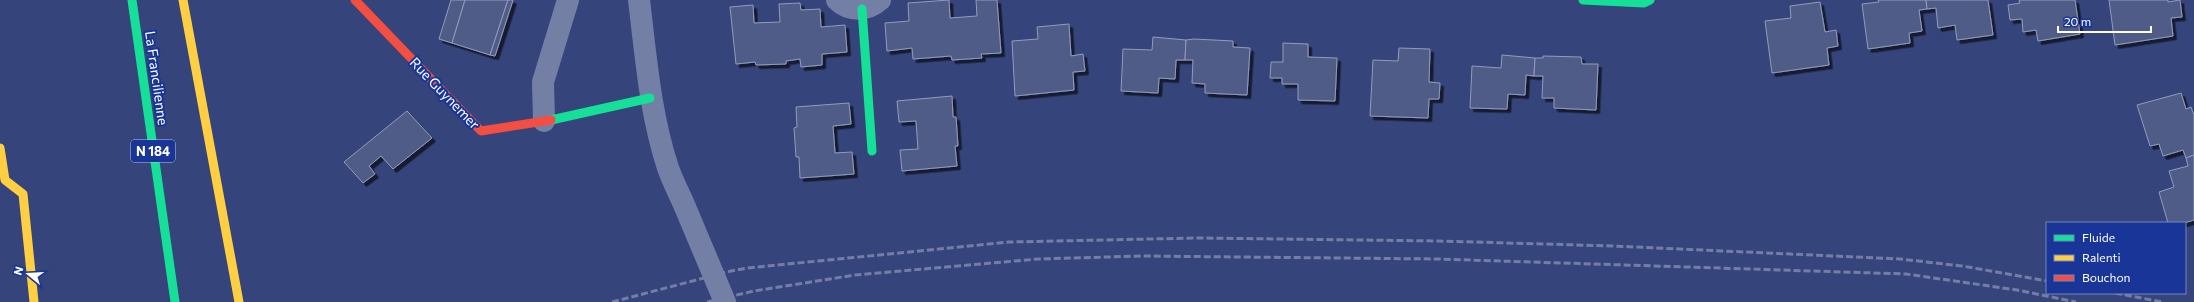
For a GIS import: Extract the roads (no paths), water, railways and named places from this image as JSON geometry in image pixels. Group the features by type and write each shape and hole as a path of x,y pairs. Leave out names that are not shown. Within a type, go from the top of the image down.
{"main road":[{"name":"La Francilienne","path":"132,0 174,302"},
{"path":"183,0 239,302"},
{"name":"Rue Guynemer","path":"355,0 481,131 551,120"},
{"path":"1583,0 1644,3 1650,0"},
{"path":"871,4 872,151"},
{"path":"551,120 650,98"},
{"path":"0,148 3,184 23,194 34,302"}],"street":[{"path":"551,120 543,82 568,0"},
{"path":"639,0 650,98 669,170 725,302"},
{"path":"837,0 851,8 871,4"}],"railway":[{"path":"612,302 731,271 748,268 1009,242 1197,238 1439,241 1613,246 1900,259 1962,266 2046,281"},
{"path":"707,302 754,291 855,275 1038,259 1142,256 1437,259 1906,274 2017,290 2076,302"},
{"path":"2120,294 2162,302"}]}
